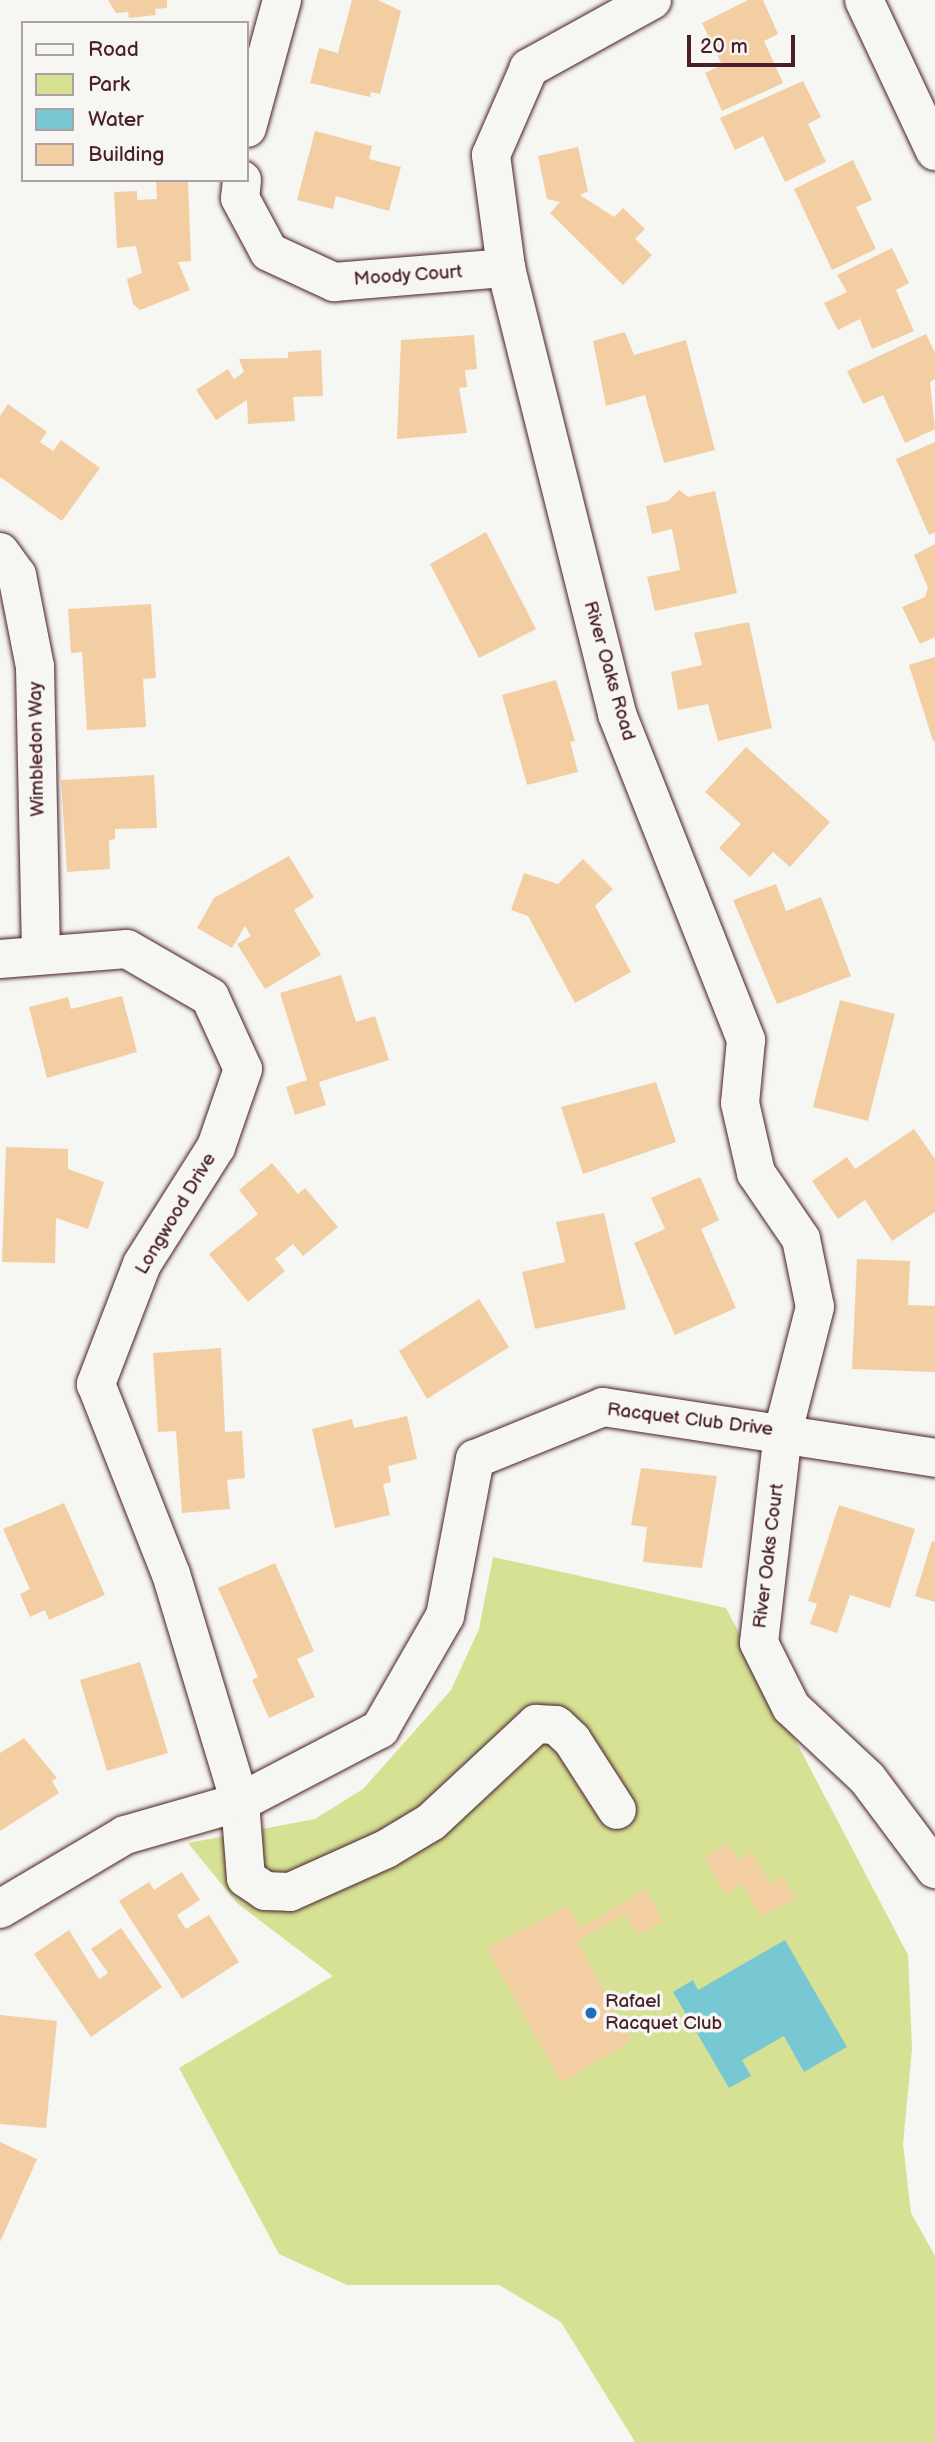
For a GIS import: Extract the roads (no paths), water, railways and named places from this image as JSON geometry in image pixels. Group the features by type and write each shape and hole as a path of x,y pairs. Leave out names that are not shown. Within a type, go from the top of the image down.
{"street":[{"path":"248,124 282,0"},
{"name":"River Oaks Road","path":"652,0 528,68 491,155 506,268 617,714 746,1040 740,1103 756,1173 802,1239 815,1307 783,1432"},
{"path":"864,0 935,151"},
{"name":"Moody Court","path":"242,182 240,198 269,252 334,282 506,268"},
{"name":"Wimbledon Way","path":"0,552 17,575 35,667 41,953"},
{"name":"Longwood Drive","path":"0,959 41,953 127,949 210,996 243,1069 216,1147 142,1264 96,1384 171,1574 240,1802 246,1878 265,1891 290,1892 386,1849 430,1822 536,1724 556,1725 572,1740 617,1810"},
{"name":"Racquet Club Drive","path":"0,1909 125,1835 240,1802 380,1729 445,1616 475,1459 603,1407 783,1432 935,1458"},
{"name":"River Oaks Court","path":"783,1432 759,1643 791,1707 867,1778 935,1869"}],"water":[{"path":"785,1940 847,2047 804,2072 784,2036 742,2060 751,2076 729,2088 673,1992 693,1980 698,1990"}],"place":[{"name":"Rafael Racquet Club","path":"591,2013"}]}
